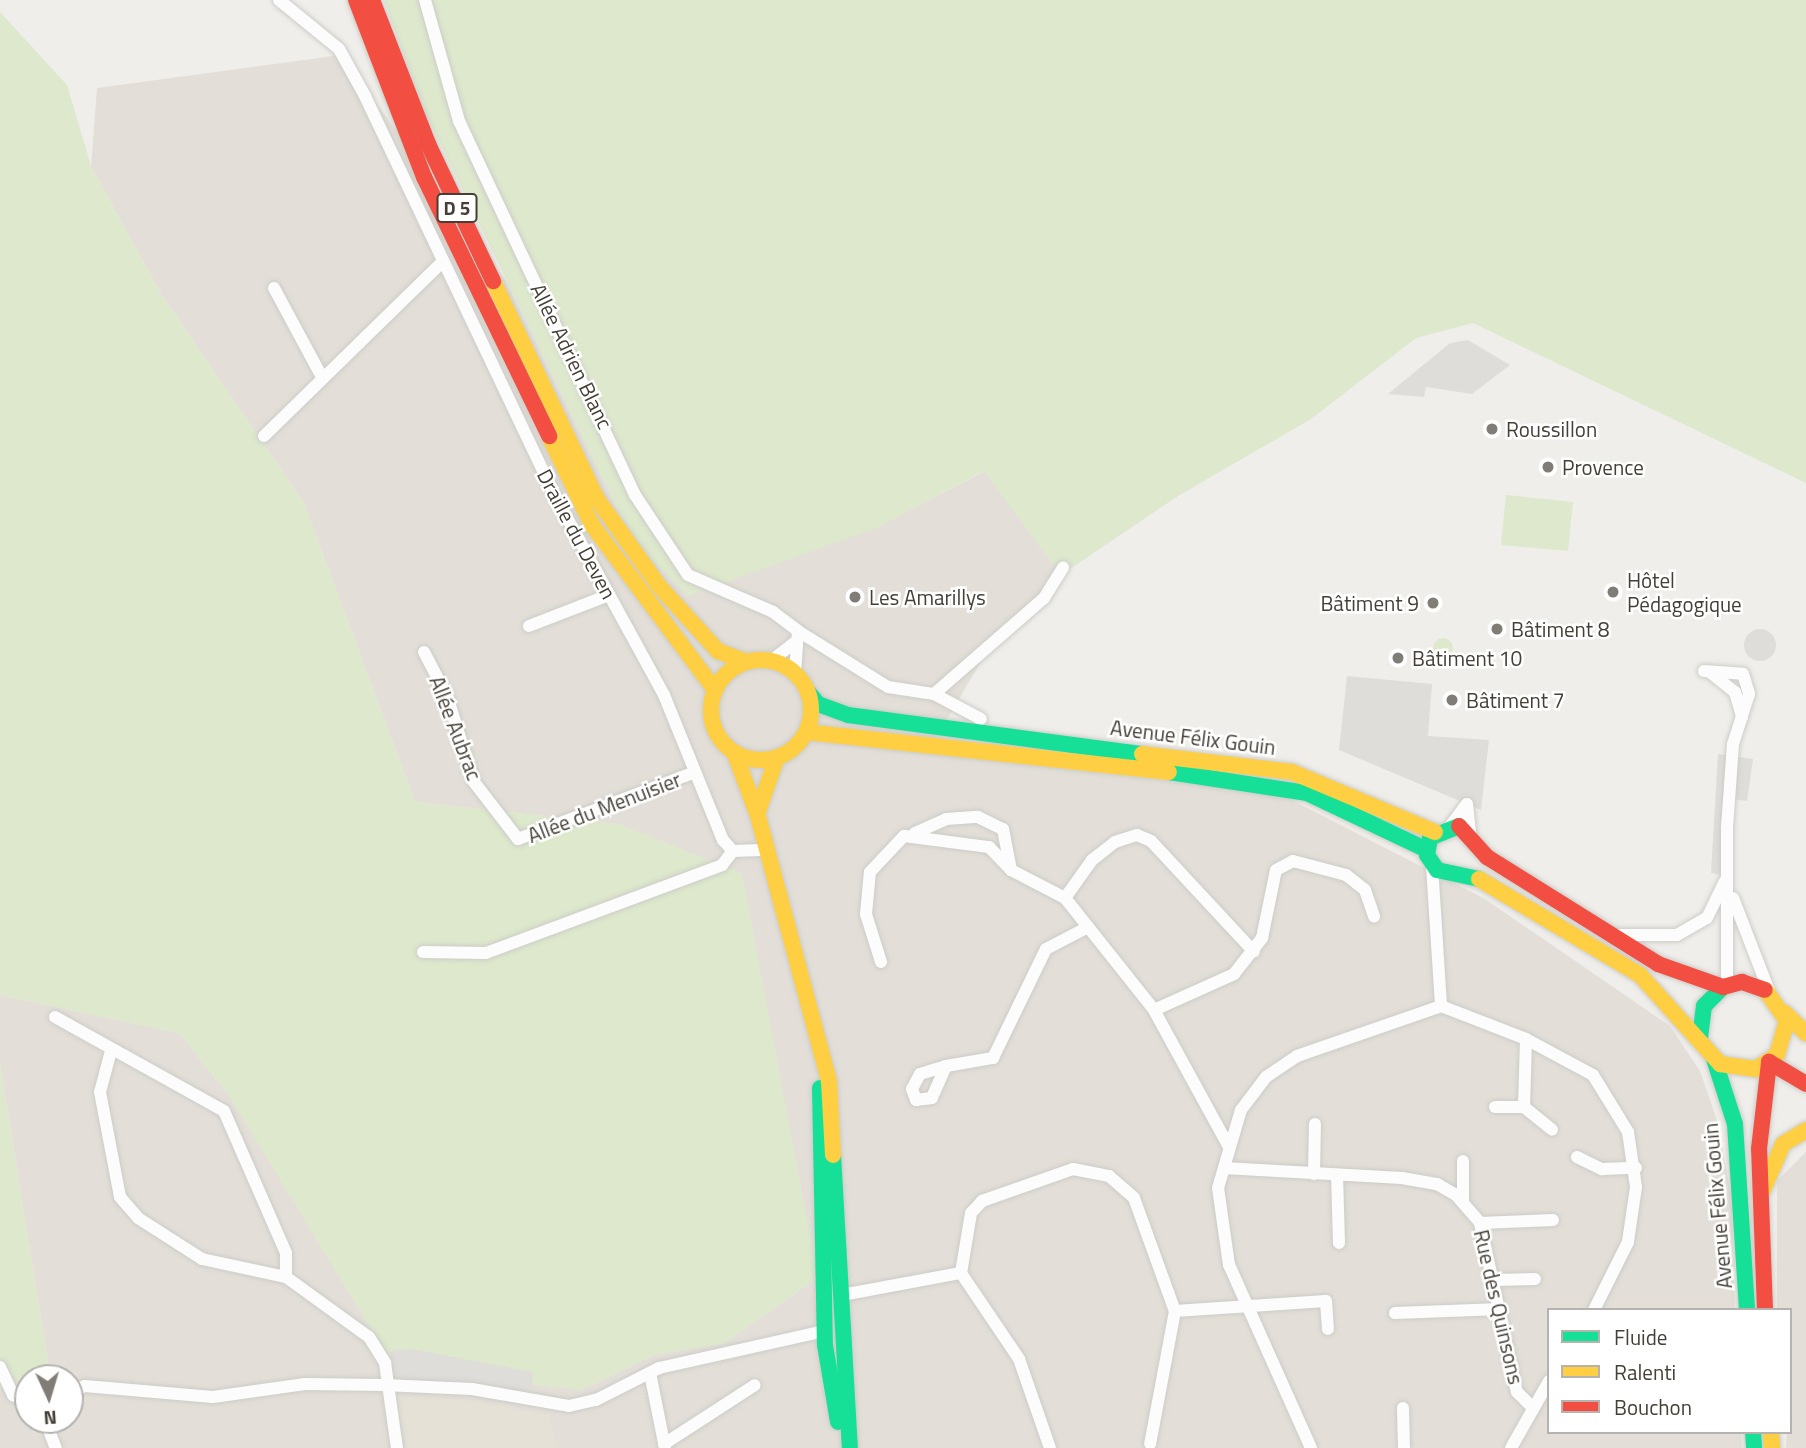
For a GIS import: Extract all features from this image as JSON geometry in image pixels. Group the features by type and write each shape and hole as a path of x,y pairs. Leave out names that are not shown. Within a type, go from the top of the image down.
{"main road":[{"name":"D 5","path":"356,0 424,177 592,525 715,690"},
{"name":"D 5","path":"373,0 428,144 597,499 659,586 718,651 746,662"},
{"path":"758,816 764,781 777,757 806,732 808,692 795,673 771,661 746,662 715,690 713,724 734,752 758,816 833,1110 850,1448"},
{"name":"Avenue Félix Gouin","path":"808,692 818,705 848,715 916,727 1292,772 1435,832"},
{"name":"Avenue Félix Gouin","path":"806,732 1251,781 1318,797 1427,850"},
{"path":"734,752 755,760 777,757"},
{"path":"1432,866 1427,850 1435,832 1451,825 1473,838 1603,933 1658,964 1725,986"},
{"path":"1455,874 1475,859 1473,838"},
{"name":"Avenue Félix Gouin","path":"1432,866 1455,874 1640,975 1700,1038 1714,1059 1735,1124 1747,1308"},
{"path":"1700,1038 1704,1006 1725,986 1742,982 1769,990 1785,1013 1806,1033"},
{"name":"Avenue Félix Gouin","path":"1765,1308 1760,1199 1769,1062 1786,1037 1785,1013"},
{"path":"816,1035 825,1338 843,1448"},
{"path":"1714,1059 1741,1070 1769,1062 1806,1084"},
{"path":"1760,1199 1783,1144 1806,1130"},
{"path":"825,1295 842,1293"},
{"path":"825,1338 832,1351 843,1346"}],"street":[{"name":"Draille du Deven","path":"279,0 339,49 407,186 441,263 609,595 664,695 695,772 733,851"},
{"name":"Allée Adrien Blanc","path":"425,0 459,121 635,495 688,575 773,612 797,631 888,687 934,694 981,719"},
{"path":"264,436 441,263"},
{"path":"274,288 322,377"},
{"path":"934,694 1044,598 1063,568"},
{"path":"529,626 609,595"},
{"path":"795,673 793,644 797,631"},
{"path":"771,661 793,644"},
{"name":"Allée Aubrac","path":"424,653 447,696 474,782 490,801"},
{"path":"1725,986 1733,744 1742,717"},
{"name":"Allée du Menuisier","path":"490,801 518,839 695,772"},
{"path":"1451,825 1467,804 1473,838"},
{"path":"881,962 866,914 870,872 911,835 946,819 978,817 1003,829 1011,870"},
{"path":"911,835 989,847 1011,870 1065,898 1154,1010 1229,1147"},
{"path":"1065,898 1092,860 1136,835 1151,841 1254,952"},
{"path":"423,952 486,953 722,865 733,851 767,849"},
{"path":"1154,1010 1203,993 1234,974 1254,952 1276,870 1293,861 1346,875 1365,890 1374,916"},
{"path":"1432,866 1436,892 1441,1006"},
{"path":"1436,892 1455,874"},
{"path":"1603,933 1677,935 1707,918 1727,874"},
{"path":"1727,874 1769,990"},
{"path":"946,1066 993,1058 1046,949 1088,927"},
{"path":"1311,1448 1246,1306 1220,1220 1224,1168 1241,1110 1266,1077 1297,1056 1441,1006 1526,1039 1580,1064 1603,1083 1628,1132 1636,1168 1628,1242 1595,1308"},
{"path":"55,1017 111,1051 224,1111 286,1253 286,1277"},
{"path":"1524,1107 1526,1039"},
{"path":"111,1051 100,1092 120,1197 138,1218 202,1259 286,1277 369,1337 384,1363 384,1385 397,1448"},
{"path":"1495,1107 1524,1107 1552,1130"},
{"path":"1314,1174 1315,1124"},
{"path":"1577,1157 1602,1168 1636,1168"},
{"path":"1463,1161 1463,1202"},
{"name":"Rue des Quinsons","path":"1224,1168 1437,1184 1463,1202 1480,1223 1501,1309 1517,1392 1532,1407"},
{"path":"1050,1448 1019,1359 961,1273 971,1213 982,1201 1073,1169 1109,1176 1134,1198 1175,1311 1150,1444"},
{"path":"1337,1175 1339,1243"},
{"path":"1480,1223 1553,1220"},
{"path":"842,1293 938,1281 961,1273"},
{"path":"1494,1280 1535,1279"},
{"path":"1175,1311 1326,1301 1328,1329"},
{"path":"1395,1313 1501,1309"},
{"path":"84,1386 213,1397 305,1384 384,1385 472,1389 550,1407 596,1400 650,1373 825,1338"},
{"path":"0,1367 14,1396"},
{"path":"650,1373 664,1446 755,1385"},
{"path":"1511,1448 1547,1384"},
{"path":"1403,1408 1404,1448"}],"shaded area":[{"path":"341,55 507,282 634,543 709,586 877,527 985,471 1061,575 996,636 927,753 1280,794 1485,899 1670,1026 1700,1071 1717,1120 1732,1200 1735,1308 1547,1308 1547,1434 1741,1434 1742,1448 0,1448 0,1390 14,1384 14,1434 84,1434 84,1364 48,1364 0,1064 0,995 179,1033 228,1094 581,1390 653,1355 725,1343 818,1277 619,824 415,802 304,503 161,294 91,166 97,88"},
{"path":"1468,340 1510,365 1472,394 1426,387 1424,397 1388,394 1450,343"},
{"path":"1760,629 1771,634 1776,645 1771,656 1760,661 1749,656 1744,645 1749,634"},
{"path":"1347,676 1432,684 1428,736 1489,740 1481,810 1339,750"},
{"path":"1718,754 1753,759 1747,801 1725,798 1722,875 1711,873"},
{"path":"1806,1152 1806,1448 1786,1448 1786,1434 1792,1434 1792,1308 1777,1308 1777,1181"},
{"path":"412,1349 532,1372 533,1386 521,1394 476,1384 384,1379 392,1350"},
{"path":"395,1396 476,1401 549,1415 557,1448 405,1448"}],"green space":[{"path":"384,0 1806,0 1806,483 1473,323 1416,338 1311,419 1178,496 1061,575 984,471 878,527 688,596 634,543 425,112"},
{"path":"0,12 67,85 91,166 161,294 304,503 415,802 619,824 742,873 818,1277 725,1343 653,1355 581,1390 396,1371 228,1094 179,1033 0,995"},
{"path":"1506,495 1573,502 1568,551 1501,545"},
{"path":"1439,638 1447,638 1453,648 1447,658 1439,658 1433,652 1433,644"},
{"path":"0,1064 48,1364 14,1364 14,1384 0,1390"}],"traffic: fast":[{"path":"808,692 818,704 848,715 1142,754"},
{"path":"1169,772 1307,793 1427,850"},
{"path":"1459,826 1430,838 1427,855 1437,870 1479,879"},
{"path":"1700,1038 1704,1006 1723,987"},
{"path":"1714,1059 1735,1124 1747,1308"},
{"path":"820,1088 825,1345 838,1422"},
{"path":"833,1155 850,1448"},
{"path":"1753,1434 1754,1448"}],"traffic: slow":[{"path":"493,281 597,499 659,586 718,651 746,662"},
{"path":"549,436 592,525 715,690"},
{"path":"761,660 780,664 796,675 807,691 811,710 807,729 796,745 780,756 761,760 742,756 726,745 715,729 711,710 715,691 726,675 742,664 761,660"},
{"path":"806,732 1169,772"},
{"path":"734,752 758,816 829,1081 833,1155"},
{"path":"1142,754 1292,772 1435,832"},
{"path":"759,809 777,757"},
{"path":"1479,879 1640,975 1720,1064 1756,1069 1777,1055 1787,1021 1765,990"},
{"path":"1785,1013 1806,1033"},
{"path":"1762,1192 1783,1144 1806,1130"},
{"path":"1771,1434 1772,1448"}],"traffic: jam":[{"path":"356,0 424,177 549,436"},
{"path":"372,0 428,144 493,281"},
{"path":"1459,826 1487,857 1658,964 1723,987 1742,982 1765,990"},
{"path":"1769,1062 1806,1084"},
{"path":"1765,1308 1759,1149 1769,1062"}],"place":[{"name":"Roussillon","path":"1492,429"},
{"name":"Provence","path":"1548,467"},
{"name":"Hôtel Pédagogique","path":"1613,592"},
{"name":"Les Amarillys","path":"855,597"},
{"name":"Bâtiment 9","path":"1433,603"},
{"name":"Bâtiment 8","path":"1497,629"},
{"name":"Bâtiment 10","path":"1398,658"},
{"name":"Bâtiment 7","path":"1452,700"}]}
